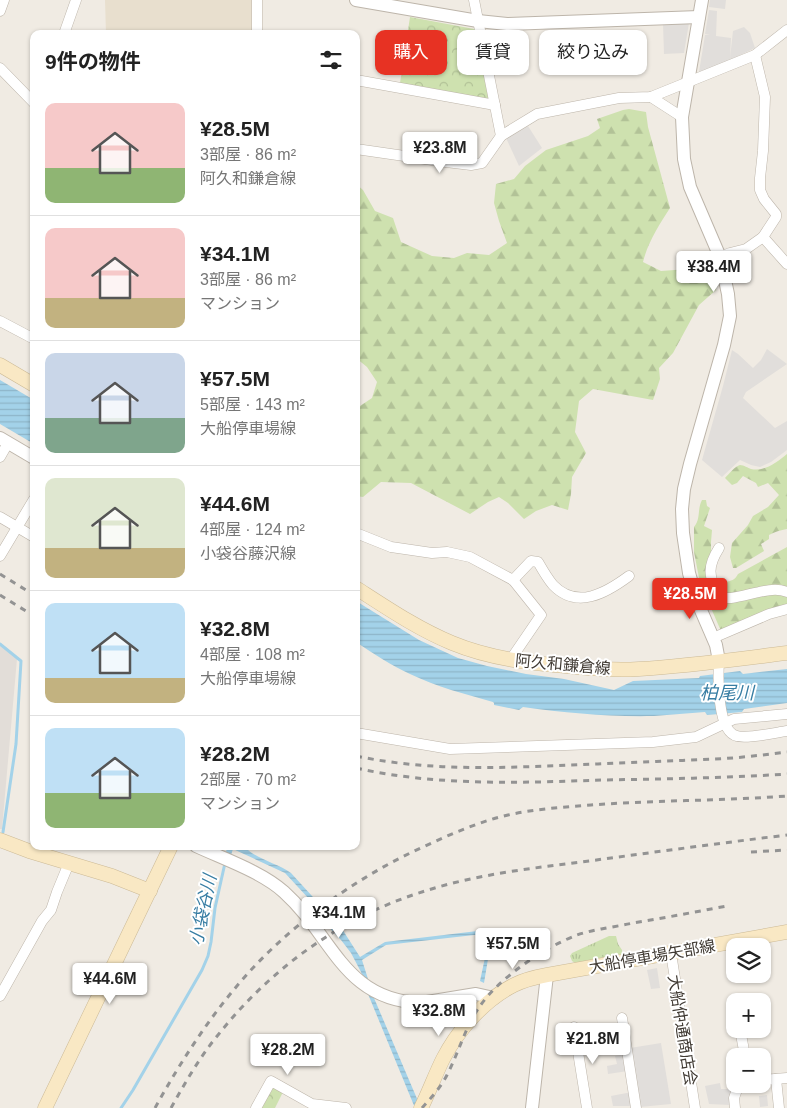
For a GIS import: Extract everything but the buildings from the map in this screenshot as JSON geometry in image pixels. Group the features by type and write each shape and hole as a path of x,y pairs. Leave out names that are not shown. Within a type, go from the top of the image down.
{"main road":[{"path":"0,365 30,383"},
{"name":"阿久和鎌倉線","path":"360,591 410,622 453,644 485,654 511,659 579,668 719,667 787,652"},
{"path":"0,840 112,876 150,891"},
{"path":"45,1108 169,850"},
{"name":"大船停車場矢部線","path":"422,1105 443,1060 462,1029 494,998 514,985 547,975 787,932"}],"street":[{"path":"0,11 4,0"},
{"path":"65,30 76,0"},
{"path":"257,0 257,30"},
{"path":"356,0 478,21 507,24 699,17"},
{"path":"474,0 502,136"},
{"path":"702,0 682,117 684,159 690,187 720,258 728,294 730,316 724,345 684,489 682,509 683,533 689,572 697,601 718,651 723,719 733,735 737,736 787,731"},
{"path":"360,150 422,160 471,165 482,163 502,136 537,114 619,98 651,97 755,55 787,30"},
{"path":"720,258 746,249 763,237 776,217 776,214 764,199 760,190 765,97 755,55"},
{"path":"0,68 30,99"},
{"path":"360,81 495,105"},
{"path":"651,97 682,117"},
{"path":"763,237 787,264"},
{"path":"0,321 30,337"},
{"path":"0,457 4,440 30,456"},
{"path":"0,556 30,506"},
{"path":"0,518 30,535"},
{"path":"360,535 391,547 432,553 447,552 470,558 513,580 541,615 511,659"},
{"path":"719,548 712,558 710,573 717,595 720,597 730,598 765,590 787,592"},
{"path":"513,580 532,561 538,562 552,584 564,594 579,598 589,598 615,586 629,576"},
{"path":"713,638 769,614 787,609"},
{"path":"360,735 450,749 653,742 696,737 723,719 787,714"},
{"path":"205,850 253,872 283,891 302,911 346,967 357,979 376,993 421,1003 476,994 494,998"},
{"path":"0,996 42,921 51,910 69,863"},
{"name":"大船仲通商店会","path":"671,953 695,1108"},
{"path":"532,1108 547,975"},
{"path":"622,1018 636,1108"},
{"path":"574,1026 587,1108"},
{"path":"771,1079 787,1078"},
{"path":"776,1079 779,1108"},
{"path":"256,1108 271,1080 312,1104 346,1108"},
{"path":"735,1108 734,1098 736,1093"}],"shaded area":[{"path":"105,0 254,0 252,30 106,30"},
{"path":"710,0 726,0 725,9 709,7"},
{"path":"709,10 717,11 716,36 731,38 730,58 733,31 744,27 750,33 755,48 699,72 705,35 710,35 705,34"},
{"path":"689,23 684,53 664,54 663,24"},
{"path":"528,126 542,148 519,166 506,138"},
{"path":"767,349 787,364 746,392 743,398 775,428 787,421 787,450 771,462 760,467 740,460 722,477 702,460 732,350 753,368 761,360"},
{"path":"0,645 17,659 2,829 0,829"},
{"path":"657,968 660,988 651,989 647,970"},
{"path":"661,1043 671,1104 640,1107 630,1048"},
{"path":"625,1054 628,1071 608,1074 607,1066 617,1064 615,1056"},
{"path":"720,1083 721,1089 726,1089 726,1093 733,1093 730,1105 709,1104 705,1086"},
{"path":"632,1092 635,1106 613,1106 611,1096"},
{"path":"767,1095 768,1106 760,1107 759,1096"}],"green space":[{"path":"410,17 474,29 457,30 457,75 485,75 489,97 487,100 400,83 401,75 447,75 447,30 408,30"},
{"path":"629,109 646,112 648,127 670,208 651,241 643,262 661,271 688,269 709,262 716,272 716,290 699,305 673,353 659,368 660,379 653,400 593,389 579,401 575,432 586,453 572,477 568,510 552,505 536,511 524,519 499,497 470,514 411,483 381,482 363,497 360,497 360,406 372,398 377,382 367,367 360,361 360,187 375,211 393,218 401,242 432,256 454,258 467,253 489,255 507,243 494,203 496,184 514,179 525,166 546,150 588,136 600,128 597,119"},
{"path":"787,454 787,529 769,535 769,539 761,544 764,551 733,568 730,557 732,543 748,525 753,516 768,507 779,495 768,483 758,487 756,483 743,476 737,483 732,485 725,478 734,468 740,465 756,470 761,469 771,466"},
{"path":"702,500 706,500 707,506 710,508 704,526 712,530 711,557 719,590 725,582 733,580 738,574 787,547 787,607 721,631 700,583 694,552 694,527 698,521"},
{"path":"609,936 616,936 622,954 575,963 572,961 570,956 572,953"},
{"path":"273,1086 283,1092 275,1108 259,1108"}],"water":[{"path":"0,380 30,398 30,442 0,424"},
{"name":"柏尾川","path":"360,603 419,640 458,658 526,674 564,679 614,690 633,681 699,678 700,676 740,671 743,674 787,669 787,703 744,709 742,712 707,715 705,712 654,716 621,716 523,707 519,710 494,705 493,702 420,679 390,664 360,645"},
{"path":"226,850 233,850 231,855 226,853"},
{"path":"235,850 249,850 260,858 291,873 333,919 335,918 360,957 385,942 486,930 489,953 484,983 480,981 486,953 483,934 386,945 362,960 374,998 421,1108 415,1108 368,994 361,972 351,953 325,923 310,900 285,873"}],"waterway":[{"path":"0,644 21,661 16,744 3,832"},
{"name":"小袋谷川","path":"121,1108 202,970 208,956 215,908 225,863"}],"railway":[{"path":"0,574 30,593"},
{"path":"0,595 30,614"},
{"path":"360,757 416,765 477,768 724,759 787,752"},
{"path":"360,769 416,778 478,782 540,782 787,774"},
{"path":"155,1108 194,1043 225,1001 258,963 292,930 327,903 403,856 475,825 528,811 615,803 787,796"},
{"path":"171,1108 211,1044 261,988 311,947 337,930 395,902 445,885 506,872 787,835"},
{"path":"751,852 787,850"},
{"path":"422,1108 445,1079 470,1022 488,995 511,974 537,955 564,940 584,933 727,906"}]}
